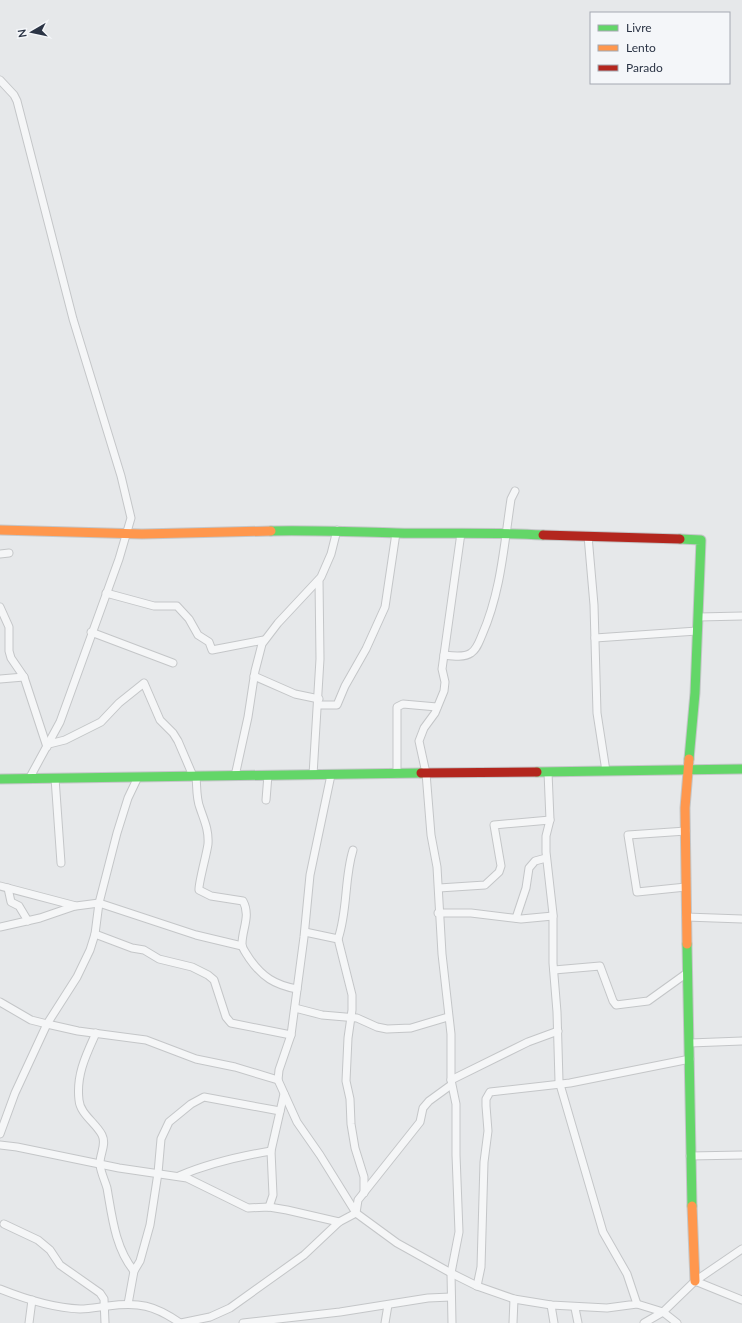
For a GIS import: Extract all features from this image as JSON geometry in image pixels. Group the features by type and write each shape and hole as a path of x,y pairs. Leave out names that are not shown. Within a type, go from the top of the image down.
{"street":[{"path":"0,80 17,100 42,207 73,319 121,476 130,512 130,523 127,533 60,722 48,746 28,779"},
{"path":"444,655 468,655 477,646 487,624 499,584 511,499 515,491"},
{"path":"0,530 127,533 337,530 396,533 506,533 553,536 701,540 695,693 685,801 687,973 690,1044 690,1156 695,1281"},
{"path":"235,776 248,717 254,676 264,640 319,580 331,554 337,530"},
{"path":"254,676 318,702 337,704 379,622 388,594 396,533"},
{"path":"452,1323 451,1274 459,1226 456,1186 456,1104 451,1083 448,999 438,913 439,888 430,822 426,773 420,738 437,707 445,682 442,669 461,533"},
{"path":"588,536 595,638 597,713 606,771"},
{"path":"0,554 8,553"},
{"path":"313,775 320,659 319,580"},
{"path":"106,593 154,606 177,606 189,619 198,634 209,642 212,650 264,640"},
{"path":"0,607 9,627 9,651 11,658 24,677 48,746"},
{"path":"699,617 742,616"},
{"path":"595,638 697,631"},
{"path":"91,632 173,663"},
{"path":"0,679 24,677"},
{"path":"48,746 101,722 119,703 144,683 160,720 173,732 195,776 199,807 207,827 208,835 204,869 198,888 203,893 211,896 243,901 247,908 242,946"},
{"path":"398,774 398,707 403,704 437,707"},
{"path":"0,780 268,775 742,770"},
{"path":"548,772 550,820 546,836 546,858 553,916 554,970 558,1031 558,1072 560,1084 603,1232 627,1274 636,1304"},
{"path":"266,800 268,775"},
{"path":"331,775 310,875 305,932 291,1035 280,1062 278,1080 297,1122 320,1155 356,1213 397,1243 451,1274 477,1286 514,1299 576,1308 607,1308 636,1304 663,1312 677,1323"},
{"path":"0,1134 15,1093 47,1024 78,977 90,950 95,934 99,903 128,798 138,777"},
{"path":"55,778 61,863"},
{"path":"439,888 485,885 499,872 501,866 494,825 550,820"},
{"path":"686,830 628,835 637,892 686,887"},
{"path":"353,850 346,881 346,903 338,939 350,984 352,1010 346,1081 350,1099 351,1124 355,1148 364,1177 364,1192"},
{"path":"516,918 526,888 529,868 535,861 546,858"},
{"path":"0,886 76,906"},
{"path":"8,888 11,902 19,906 28,921"},
{"path":"0,927 28,921 76,906 99,903 196,935 242,946 266,978 285,987 297,989"},
{"path":"438,913 471,913 516,918 553,916"},
{"path":"686,917 742,919"},
{"path":"305,932 338,939"},
{"path":"95,934 132,948 144,950 158,959 192,967 208,975 214,980 226,1017 231,1023 291,1035"},
{"path":"554,970 600,966 613,1001 616,1005 648,1001 687,973"},
{"path":"0,1002 31,1020 96,1033 146,1040 196,1059 235,1067 278,1080"},
{"path":"295,1008 322,1015 351,1016 387,1029 411,1028 448,1017"},
{"path":"356,1213 358,1200 420,1122 423,1108 429,1101 451,1083 528,1042 558,1031"},
{"path":"96,1033 80,1070 79,1102 83,1110 102,1135 103,1146 100,1164 113,1224 123,1254 134,1271"},
{"path":"690,1044 742,1041"},
{"path":"477,1286 481,1267 484,1162 488,1131 486,1106 490,1092 496,1090 560,1084 690,1059"},
{"path":"269,1207 273,1195 271,1151 284,1094"},
{"path":"128,1304 134,1271 140,1261 150,1226 158,1173 161,1139 169,1122 196,1100 204,1097 220,1098 280,1111"},
{"path":"0,1145 17,1147 100,1164 179,1176 187,1178 248,1208 269,1207 339,1222"},
{"path":"179,1176 193,1170 271,1151"},
{"path":"690,1156 742,1155"},
{"path":"0,1289 32,1300 79,1309 128,1304 150,1306 161,1310 180,1323 221,1313 230,1308 304,1256 339,1222 356,1213"},
{"path":"4,1224 38,1240 50,1250 60,1265 100,1293 104,1299 105,1323"},
{"path":"644,1323 663,1312 695,1281 742,1249"},
{"path":"695,1281 742,1300"},
{"path":"243,1323 308,1320 428,1298 451,1297"},
{"path":"513,1323 514,1299"},
{"path":"28,1323 32,1300"},
{"path":"385,1323 388,1305"},
{"path":"551,1305 554,1323"},
{"path":"576,1308 578,1323"}],"traffic: fast":[{"path":"271,531 543,535"},
{"path":"680,539 701,540 695,693 689,759"},
{"path":"537,772 742,769"},
{"path":"0,779 421,773"},
{"path":"687,944 692,1206"}],"traffic: slow":[{"path":"0,530 142,534 271,531"},
{"path":"687,944 685,808 689,759"},
{"path":"692,1206 695,1281"}],"traffic: jam":[{"path":"543,535 680,539"},
{"path":"421,773 537,772"}]}
